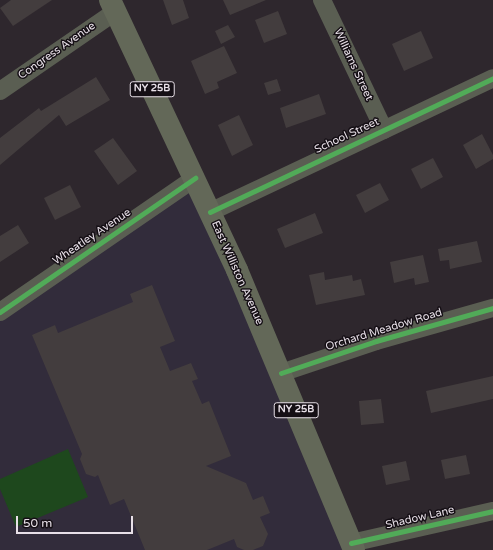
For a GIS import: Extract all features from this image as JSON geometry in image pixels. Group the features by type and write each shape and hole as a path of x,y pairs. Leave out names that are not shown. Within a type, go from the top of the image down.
{"main road":[{"name":"East Williston Avenue","path":"112,6 210,212 281,373 353,547"}],"street":[{"name":"Williams Street","path":"322,0 384,130"},
{"name":"Congress Avenue","path":"0,91 112,6"},
{"name":"School Street","path":"210,212 493,78"},
{"name":"Wheatley Avenue","path":"0,312 194,178"},
{"name":"Orchard Meadow Road","path":"281,373 376,341 493,308"},
{"name":"Shadow Lane","path":"353,547 493,511"}],"shaded area":[{"path":"195,178 354,550 0,550 0,312"}],"green space":[{"path":"68,449 88,497 16,527 0,489 0,479"}],"building":[{"path":"11,0 52,0 13,26 0,8"},
{"path":"163,0 183,0 189,18 172,25"},
{"path":"223,0 266,0 230,15"},
{"path":"278,11 287,34 264,43 255,20"},
{"path":"228,25 235,37 221,44 215,31"},
{"path":"421,31 433,58 404,71 392,44"},
{"path":"224,46 237,73 217,82 219,88 205,94 191,61"},
{"path":"96,77 110,100 66,126 59,115 0,165 0,138 39,108 41,111"},
{"path":"277,79 281,91 268,95 264,83"},
{"path":"319,94 326,114 286,128 280,108"},
{"path":"239,115 253,145 232,156 218,125"},
{"path":"482,134 493,155 493,159 476,169 463,145"},
{"path":"113,138 137,171 118,185 94,151"},
{"path":"433,158 443,177 421,189 411,169"},
{"path":"380,183 389,200 365,213 356,195"},
{"path":"70,185 81,207 55,220 44,198"},
{"path":"315,213 323,233 285,248 277,229"},
{"path":"18,225 29,243 0,262 0,236"},
{"path":"477,241 482,262 450,269 449,260 440,261 438,249"},
{"path":"423,255 429,282 415,285 414,278 394,283 390,262"},
{"path":"324,272 325,280 352,275 353,281 361,279 365,295 316,305 309,275"},
{"path":"152,285 175,341 160,347 170,371 191,363 198,379 192,381 202,404 209,401 231,456 206,466 246,483 253,500 263,496 270,513 260,517 268,534 263,546 253,550 244,550 237,547 234,539 207,550 145,550 124,499 110,505 98,475 95,477 86,474 80,459 82,454 32,335 55,325 58,333 133,302 130,294"},
{"path":"493,376 493,399 431,413 426,391"},
{"path":"381,399 384,423 361,425 359,401"},
{"path":"466,455 470,474 445,479 441,460"},
{"path":"406,461 410,480 386,485 382,466"}],"cycle path":[{"path":"210,212 493,78"},
{"path":"0,312 195,178"},
{"path":"281,373 376,341 493,308"},
{"path":"351,543 493,511"}]}
